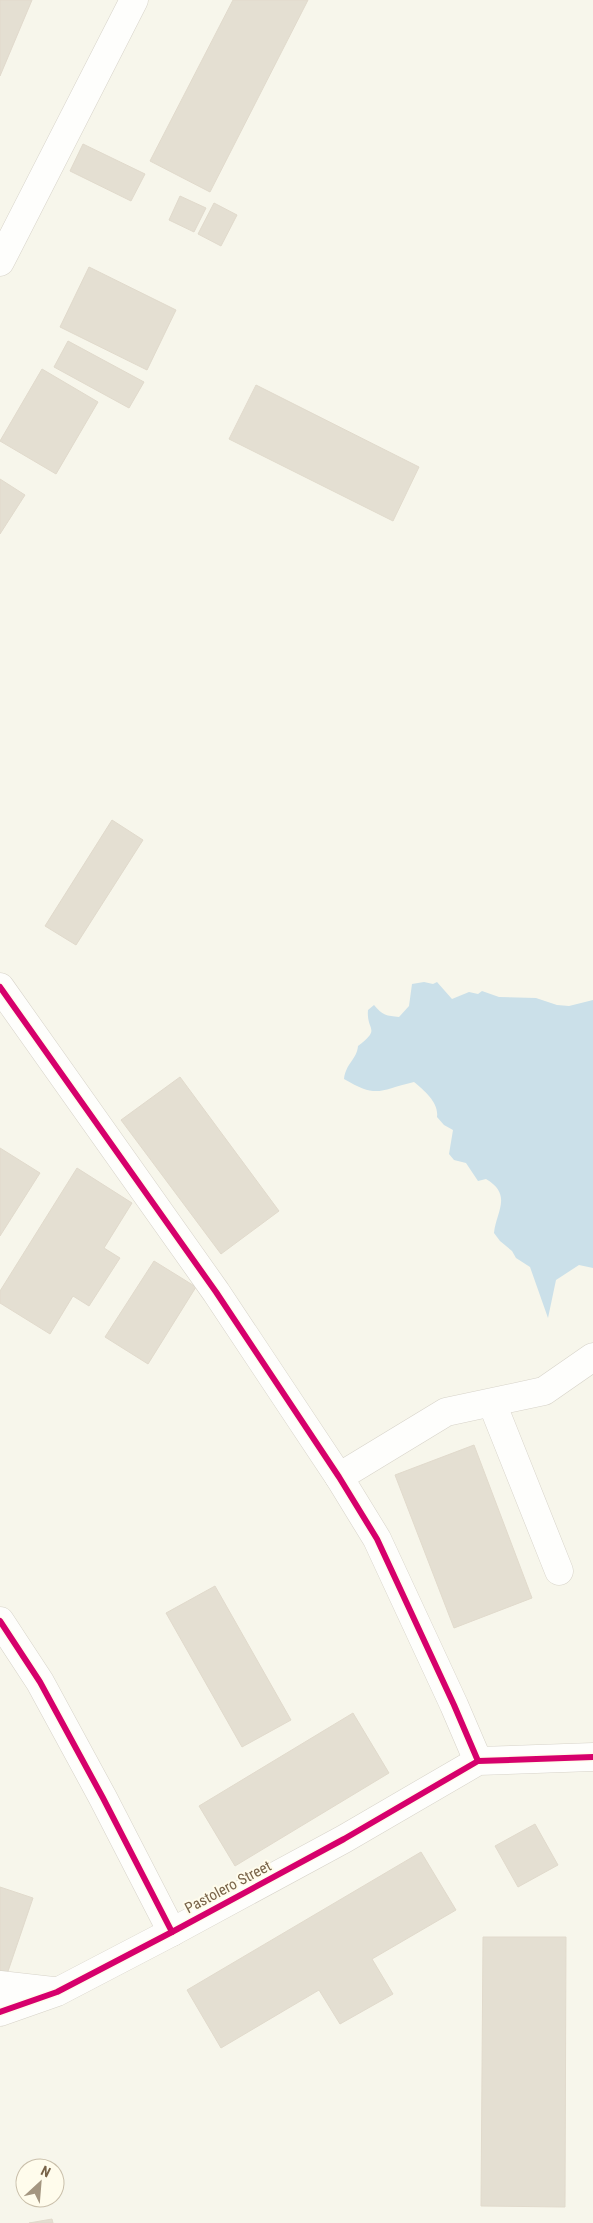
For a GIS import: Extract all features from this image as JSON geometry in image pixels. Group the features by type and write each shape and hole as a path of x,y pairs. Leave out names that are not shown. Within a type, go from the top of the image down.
{"street":[{"path":"0,262 134,0"},
{"path":"0,986 216,1292 377,1539 478,1761"},
{"path":"339,1478 446,1412 544,1391 593,1357"},
{"path":"492,1403 559,1571"},
{"path":"0,1621 40,1682 103,1798 172,1932"},
{"name":"Pastolero Street","path":"0,2012 56,1992 172,1932 344,1840 478,1761 593,1758"},
{"path":"0,1985 56,1992"}],"water":[{"path":"424,982 433,984 437,982 452,999 469,992 478,994 482,991 499,997 536,998 557,1005 569,1006 593,1000 593,1268 579,1265 556,1280 548,1318 530,1267 516,1258 512,1251 494,1233 501,1204 499,1191 486,1179 478,1181 466,1163 454,1160 449,1154 453,1130 444,1125 437,1117 434,1102 423,1089 414,1082 385,1090 372,1091 344,1079 358,1046 371,1032 368,1010 374,1005 385,1014 399,1017 409,1006 412,984"}],"building":[{"path":"0,0 32,0 0,76"},
{"path":"233,0 308,0 210,192 150,161"},
{"path":"83,144 145,174 131,201 70,171"},
{"path":"180,196 206,208 194,232 169,220"},
{"path":"214,203 237,215 221,246 198,234"},
{"path":"89,267 176,310 147,370 60,327"},
{"path":"68,341 144,382 129,408 54,367"},
{"path":"42,369 98,402 56,474 0,441"},
{"path":"256,385 419,467 393,521 229,439"},
{"path":"0,479 25,495 0,534"},
{"path":"112,820 143,840 76,945 45,926"},
{"path":"180,1077 279,1211 221,1254 121,1120"},
{"path":"0,1148 40,1173 0,1236"},
{"path":"77,1168 132,1203 104,1248 120,1258 89,1306 73,1296 50,1334 0,1303 0,1291"},
{"path":"154,1261 196,1287 148,1364 105,1337"},
{"path":"474,1445 532,1598 454,1628 395,1475"},
{"path":"215,1586 291,1720 242,1747 166,1613"},
{"path":"353,1713 389,1773 235,1866 199,1806"},
{"path":"535,1824 558,1865 518,1887 495,1846"},
{"path":"421,1852 456,1910 372,1959 393,1994 340,2024 319,1990 221,2048 187,1990"},
{"path":"0,1887 33,1898 5,1980 0,1978"},
{"path":"483,1937 566,1937 565,2207 481,2206"},
{"path":"52,2219 53,2223 29,2223"}],"cycle path":[{"path":"0,987 216,1292 339,1477 377,1539 478,1761"},
{"path":"0,1621 40,1682 103,1798 172,1932"},
{"path":"0,2012 57,1992 172,1932 344,1839 478,1761 593,1757"}]}
